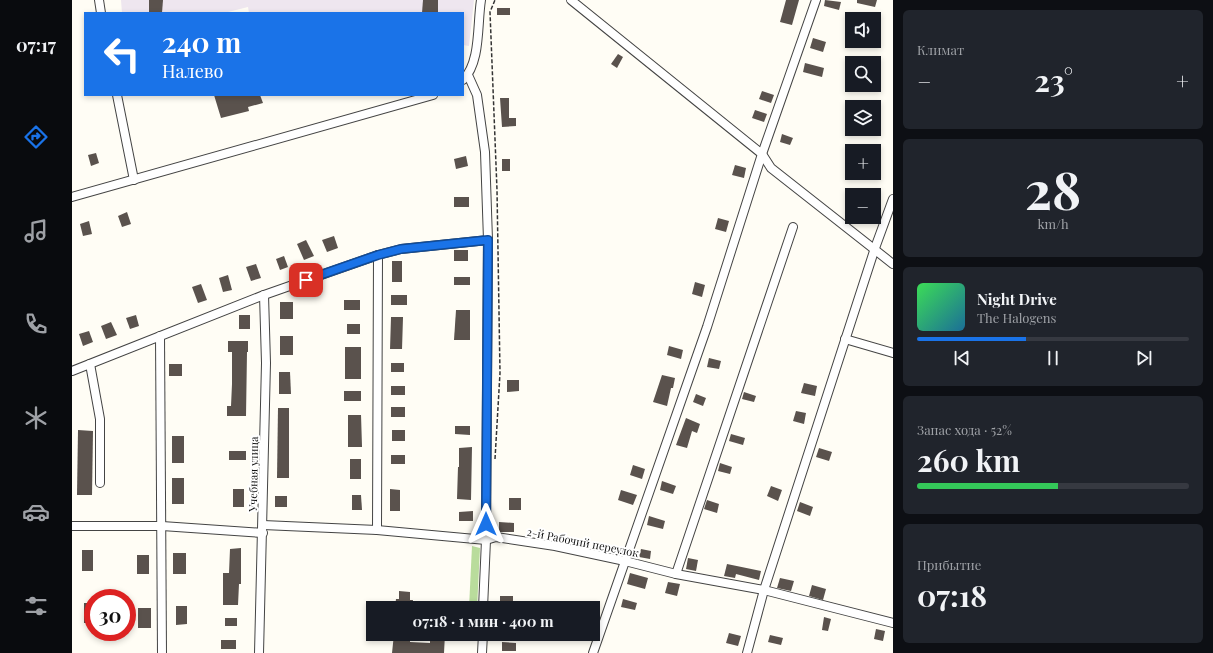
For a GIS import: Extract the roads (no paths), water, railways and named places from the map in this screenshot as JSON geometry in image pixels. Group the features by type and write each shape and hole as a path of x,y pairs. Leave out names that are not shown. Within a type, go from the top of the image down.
{"street":[{"path":"99,0 101,12"},
{"path":"481,0 475,55 472,66 466,78 476,95 485,152 488,240 484,601"},
{"path":"571,0 762,154 771,168 875,248 893,264"},
{"path":"593,653 707,327 762,154 816,0"},
{"path":"117,96 134,180"},
{"path":"72,198 429,96"},
{"path":"747,653 764,590 875,248 893,199"},
{"path":"676,574 793,227"},
{"path":"72,371 264,295 378,255 401,249 488,240"},
{"path":"377,530 378,255"},
{"name":"Учебная улица","path":"259,653 266,363 264,295"},
{"path":"160,336 162,653"},
{"path":"845,339 893,353"},
{"path":"90,364 100,419 100,484"},
{"name":"2-й Рабочий переулок","path":"263,524 377,530 486,540 496,537 555,546 676,574 764,590 893,623"},
{"path":"72,526 162,526 263,533"},
{"path":"482,653 483,641"}]}
